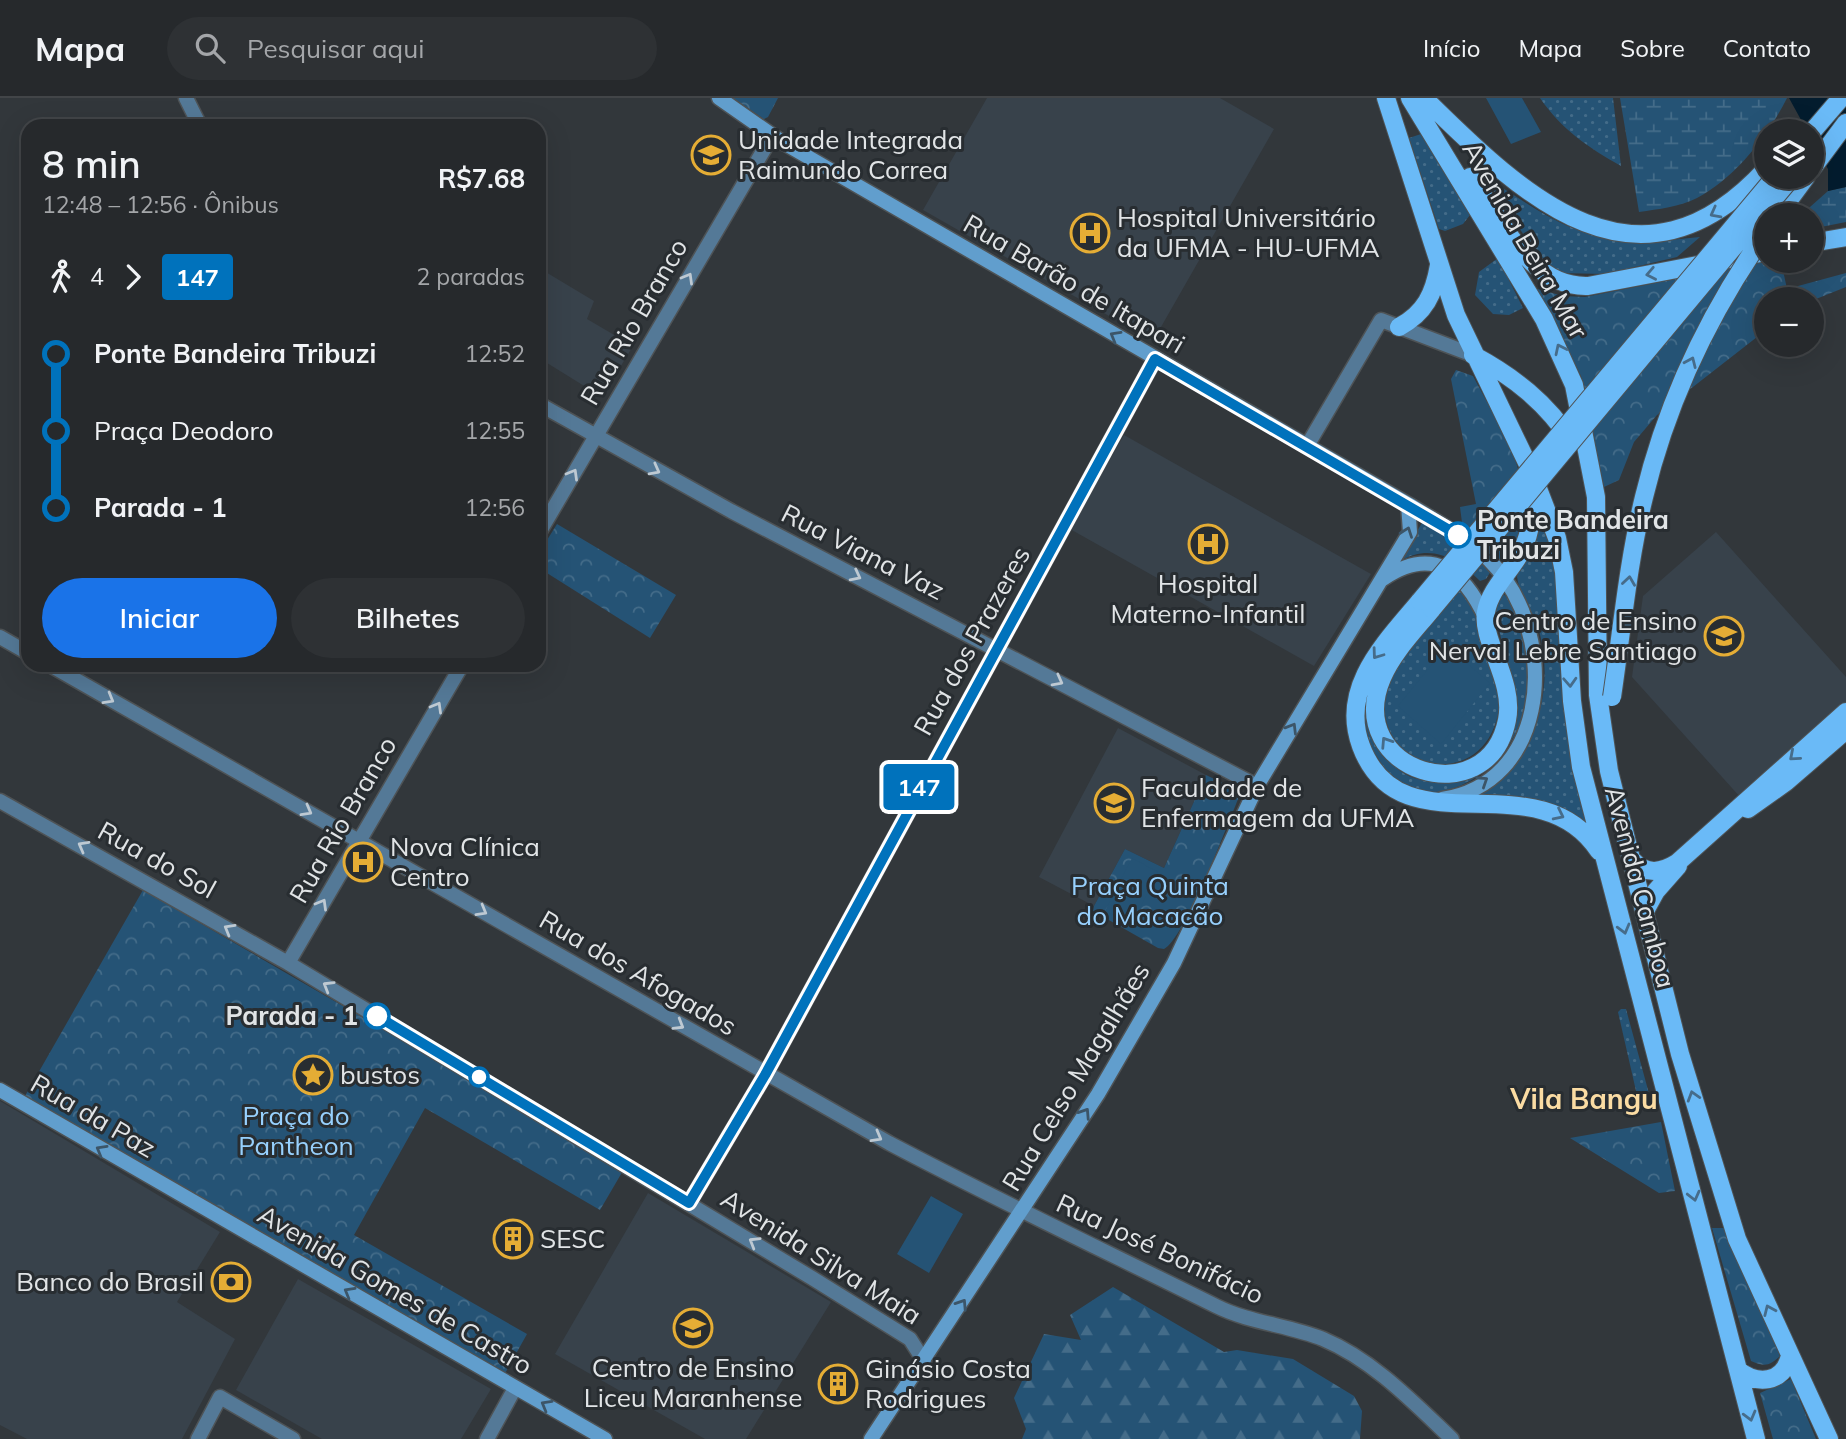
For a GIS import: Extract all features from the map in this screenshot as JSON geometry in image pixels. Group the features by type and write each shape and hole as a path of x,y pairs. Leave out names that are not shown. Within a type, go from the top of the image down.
{"main road":[{"name":"Rua Barão de Itapari","path":"719,98 772,136 1408,505"},
{"path":"1387,98 1440,265 1473,355 1527,389 1563,429 1594,482"},
{"path":"1811,119 1830,98"},
{"path":"1823,119 1841,98"},
{"path":"1418,103 1442,116 1491,162 1541,202 1568,217 1608,230 1656,232 1701,220 1732,203 1754,181"},
{"path":"1418,103 1530,261 1558,282 1588,286 1754,254"},
{"name":"Avenida Beira Mar","path":"1418,103 1544,319 1565,361 1581,414"},
{"path":"1824,138 1846,112"},
{"path":"1824,153 1846,124"},
{"path":"1382,580 1400,569 1418,565 1450,570 1470,588 1486,619 1508,696 1503,734 1475,766 1451,774 1428,774 1406,764 1386,744 1379,730 1376,704 1382,678 1426,605 1765,189"},
{"path":"1606,863 1587,834 1551,811 1530,806 1454,804 1419,799 1397,789 1371,764 1357,733 1357,692 1367,669 1426,605 1782,189"},
{"path":"1824,241 1846,237"},
{"path":"1608,766 1612,696 1637,530 1660,442 1692,359 1714,314 1754,251"},
{"path":"1399,327 1417,316 1427,303 1440,265"},
{"name":"Avenida Camboa","path":"1473,355 1532,473 1557,538 1564,572 1575,736 1756,1439"},
{"path":"1498,407 1509,394 1527,389"},
{"name":"Avenida Camboa","path":"1581,414 1594,482 1598,695 1608,766 1680,1054 1737,1239 1829,1439"},
{"path":"1486,619 1489,601 1522,550 1527,537 1533,499 1532,473"},
{"path":"1408,505 1465,540 1504,577 1523,611 1534,645 1536,685 1529,721 1513,752 1491,777 1452,797 1419,799"},
{"name":"Rua Celso Magalhães","path":"871,1439 1098,1094 1174,963 1257,786 1410,532 1408,505"},
{"path":"1632,860 1640,868 1656,872 1670,868 1706,838 1759,786 1846,712"},
{"path":"1706,838 1786,782 1846,730"},
{"path":"1645,911 1656,891 1687,855"},
{"name":"Rua da Paz","path":"0,1090 160,1184"},
{"name":"Avenida Gomes de Castro","path":"160,1184 605,1439"},
{"path":"1738,1370 1757,1381 1768,1381 1782,1372 1790,1356"}],"street":[{"path":"186,98 196,119"},
{"name":"Rua Rio Branco","path":"546,521 772,136"},
{"path":"1307,446 1381,320 1473,355"},
{"name":"Rua dos Prazeres","path":"689,1203 765,1075 1155,359"},
{"name":"Rua Viana Vaz","path":"546,408 595,437 1257,786"},
{"path":"0,637 21,649"},
{"name":"Rua dos Afogados","path":"62,672 765,1075 1022,1213"},
{"name":"Rua Rio Branco","path":"288,962 458,672"},
{"name":"Rua do Sol","path":"0,801 288,962"},
{"name":"Avenida Silva Maia","path":"288,962 910,1339 924,1361"},
{"name":"Rua José Bonifácio","path":"1022,1213 1232,1314 1306,1334 1337,1346 1391,1382 1452,1439"},
{"path":"487,1439 515,1388"},
{"path":"198,1439 220,1397 293,1439"}],"shaded area":[{"name":"Hospital Universitário da UFMA - HU-UFMA","path":"987,98 1220,98 1274,129 1153,341 923,210"},
{"path":"1789,98 1846,98 1846,187 1828,191 1828,169 1824,162 1824,119 1801,119"},
{"path":"546,272 594,301 587,319 633,346 602,397 546,362"},
{"name":"Hospital Materno-Infantil","path":"1124,435 1371,574 1314,666 1070,529"},
{"name":"Centro de Ensino Nerval Lebre Santiago","path":"1716,532 1846,677 1846,704 1741,798 1632,677 1643,596"},
{"name":"Faculdade de Enfermagem da UFMA","path":"1118,728 1206,775 1164,868 1125,849 1094,906 1039,877"},
{"path":"0,1101 220,1232 177,1302 235,1339 182,1439 27,1439 0,1425"},
{"name":"Centro de Ensino Liceu Maranhense","path":"648,1193 831,1302 746,1439 705,1439 555,1354"},
{"path":"298,1279 491,1389 461,1439 322,1439 236,1390"}],"green space":[{"path":"733,98 778,98 768,117 764,119"},
{"path":"1486,98 1522,98 1541,132 1511,144"},
{"path":"1540,98 1613,98 1621,166 1576,137"},
{"path":"1620,98 1787,98 1775,119 1754,119 1754,149 1737,168 1711,190 1690,201 1639,212"},
{"path":"1421,134 1470,215 1463,224 1445,231 1439,229 1409,138"},
{"path":"1484,177 1550,217 1588,233 1636,240 1700,237 1677,257 1605,274 1559,273 1537,254"},
{"path":"1846,187 1846,222 1824,226 1824,203 1814,203 1828,191"},
{"path":"1498,258 1523,308 1509,315 1493,314 1475,295 1479,272"},
{"path":"1754,263 1754,273 1784,273 1787,287 1754,287 1754,339 1657,415 1634,442 1619,480 1604,487 1581,376 1534,288 1563,296 1585,297"},
{"path":"1846,273 1846,287 1824,296 1824,287 1794,287"},
{"path":"1456,370 1473,376 1509,444 1517,466 1523,511 1518,536 1506,561 1498,559 1463,530 1460,507 1476,504 1451,379"},
{"path":"1541,513 1555,565 1568,738 1590,830 1478,797 1514,764 1536,723 1542,701 1544,654 1539,630 1520,588 1517,574"},
{"path":"1423,521 1469,548 1491,571 1486,579 1480,581 1453,560 1433,553 1422,553 1400,561"},
{"path":"557,524 676,595 650,638 546,572 546,542"},
{"path":"1457,588 1467,599 1481,626 1500,700 1492,733 1475,753 1453,763 1429,763 1408,753 1391,734 1384,708 1394,666"},
{"path":"1502,593 1512,604 1518,617 1526,657 1526,699 1517,730 1506,749 1491,766 1473,779 1453,788 1433,792 1413,789 1395,779 1366,740 1363,710 1369,713 1388,758 1411,777 1422,780 1445,779 1478,769 1512,691 1494,605"},
{"path":"1447,646 1490,683 1441,744 1398,706"},
{"name":"Praça Quinta do Macacão","path":"1206,775 1241,792 1206,877 1183,924 1173,941 1164,949 1158,948 1093,911 1094,906 1125,849 1164,868"},
{"path":"1132,858 1158,872 1132,924 1105,911"},
{"name":"Praça do Pantheon","path":"143,890 624,1169 600,1210 425,1108 354,1235 527,1334 503,1377 25,1096"},
{"path":"1626,1009 1651,1101 1649,1105 1639,1104 1618,1012"},
{"path":"1661,1122 1675,1191 1659,1193 1570,1138"},
{"path":"931,1196 963,1214 929,1273 897,1254"},
{"path":"1712,1228 1727,1228 1780,1356 1770,1364 1751,1361"},
{"path":"1113,1287 1224,1352 1237,1350 1293,1359 1354,1396 1362,1411 1360,1439 1022,1439 1026,1429 1014,1398 1044,1334 1081,1340 1070,1315"},
{"path":"1791,1379 1816,1439 1773,1439 1760,1393"}],"bus line":[{"name":"147","path":"377,1016 689,1203 765,1075 906,811 1155,359 1458,535"}],"place":[{"name":"Unidade Integrada Raimundo Correa","path":"711,155"},
{"name":"Hospital Universitário da UFMA - HU-UFMA","path":"1090,233"},
{"name":"Ponte Bandeira Tribuzi","path":"1458,535"},
{"name":"Hospital Materno-Infantil","path":"1208,544"},
{"name":"Centro de Ensino Nerval Lebre Santiago","path":"1724,636"},
{"name":"Faculdade de Enfermagem da UFMA","path":"1114,803"},
{"name":"Nova Clínica Centro","path":"363,862"},
{"name":"Parada - 1","path":"377,1016"},
{"name":"bustos","path":"313,1075"},
{"name":"SESC","path":"513,1239"},
{"name":"Banco do Brasil","path":"231,1282"},
{"name":"Centro de Ensino Liceu Maranhense","path":"693,1328"},
{"name":"Ginásio Costa Rodrigues","path":"838,1384"}],"district":[{"name":"Vila Bangu","path":"1584,1099"}]}
